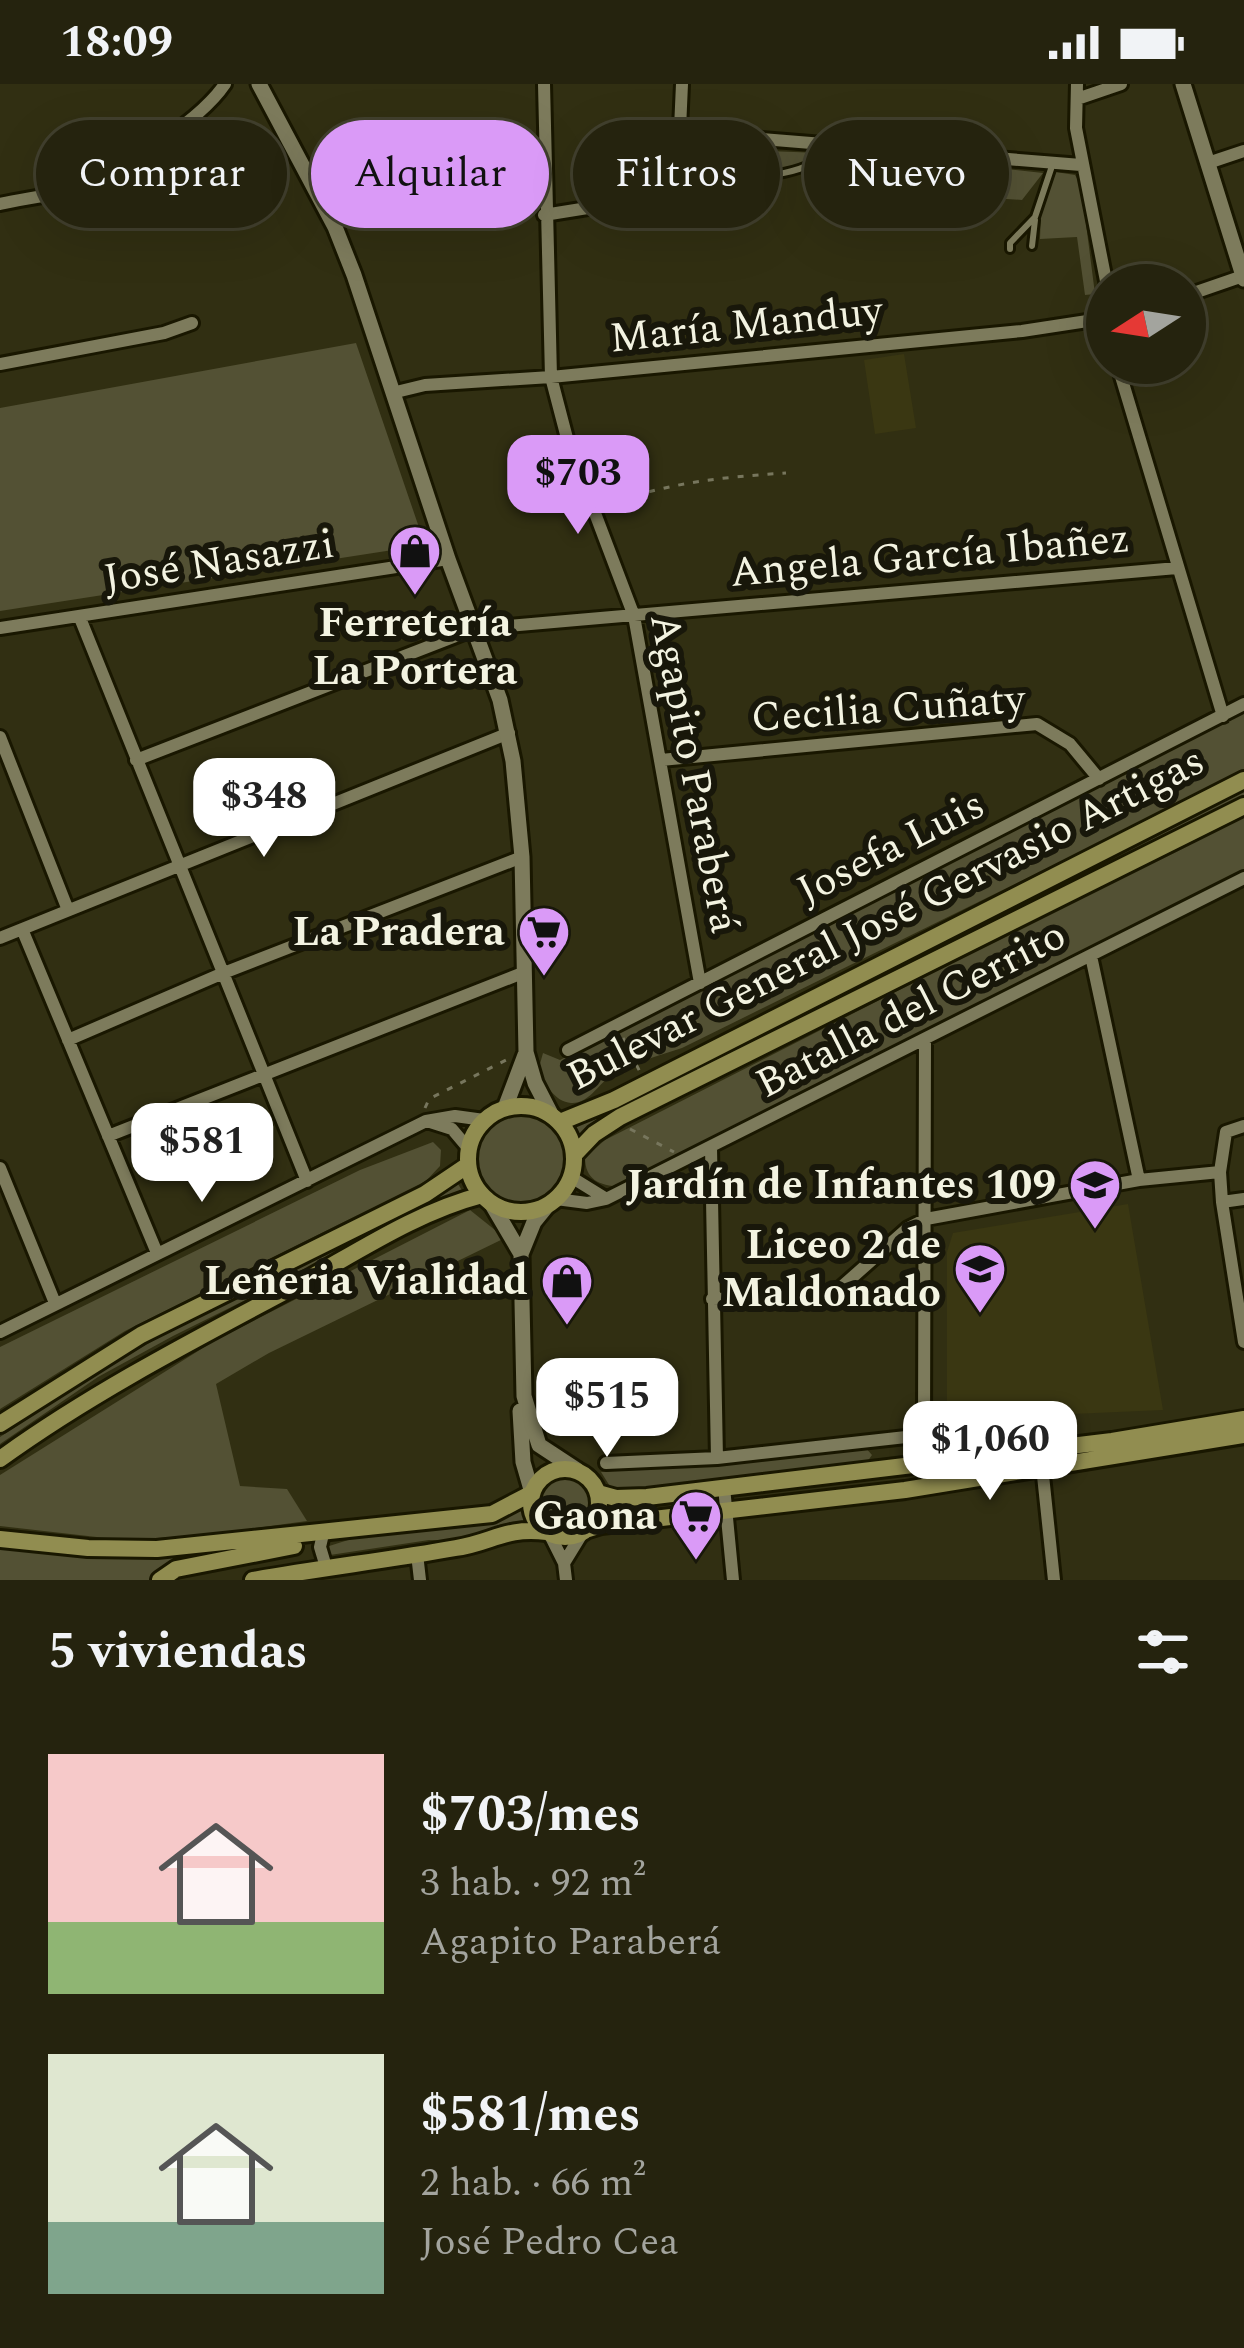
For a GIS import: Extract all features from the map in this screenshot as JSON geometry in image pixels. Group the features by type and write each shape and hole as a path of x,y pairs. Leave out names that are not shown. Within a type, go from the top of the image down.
{"main road":[{"name":"Bulevar General José Gervasio Artigas","path":"555,1118 646,1084 1244,780"},
{"name":"Bulevar General José Gervasio Artigas","path":"574,1155 613,1121 1244,806"},
{"path":"0,1424 141,1335 425,1194 468,1156 484,1120 505,1108 529,1106 555,1118 570,1137 571,1177 551,1202 524,1212 486,1199 433,1211 161,1358 47,1425 0,1460"},
{"path":"468,1156 486,1199"},
{"path":"598,1492 630,1499 1112,1442 1244,1419"},
{"path":"253,1580 463,1547 522,1529 566,1537 601,1525 727,1514 930,1486 1244,1435"},
{"path":"0,1539 157,1549 492,1514 532,1493 544,1475 555,1470 577,1470 598,1492 598,1514 584,1531"},
{"path":"532,1493 533,1515 548,1532"},
{"path":"160,1580 176,1569 303,1545 322,1534"}],"street":[{"path":"0,204 92,179 189,124 225,84"},
{"path":"259,84 340,238 508,734 522,857 526,1052 535,1083 555,1118"},
{"name":"Agapito Paraberá","path":"544,84 544,120"},
{"path":"680,120 682,84"},
{"path":"1102,264 1074,117 1077,92 1120,84"},
{"path":"1183,84 1244,278 1206,290"},
{"path":"1208,163 1244,152"},
{"path":"1009,162 1082,165"},
{"name":"Agapito Paraberá","path":"545,228 551,376 568,442 634,616 700,983"},
{"name":"María Manduy","path":"392,393 424,385 1086,322"},
{"path":"0,364 164,333 192,323"},
{"path":"1123,384 1222,716"},
{"name":"José Nasazzi","path":"0,628 448,559"},
{"name":"Angela García Ibañez","path":"136,760 474,629 1177,568"},
{"path":"80,618 307,1181"},
{"name":"Josefa Luis","path":"568,1050 1244,704"},
{"name":"Cecilia Cuñaty","path":"661,760 1037,724 1070,744 1100,779"},
{"path":"0,938 508,734"},
{"path":"0,737 68,910"},
{"path":"68,1040 221,974 522,857"},
{"name":"Batalla del Cerrito","path":"606,1199 1244,878"},
{"path":"22,929 157,1253"},
{"path":"1091,956 1139,1180"},
{"path":"108,1136 525,972"},
{"path":"925,1040 925,1435 930,1486"},
{"path":"505,1108 526,1052"},
{"path":"0,1332 421,1124 455,1116 484,1120"},
{"path":"421,1124 452,1130 468,1156"},
{"path":"1238,1127 1222,1142 1220,1172 1244,1342"},
{"path":"711,1148 717,1458"},
{"path":"0,1168 55,1303"},
{"path":"712,1299 826,1295 838,1290 908,1228 926,1219 1139,1180 1220,1172"},
{"path":"571,1177 606,1199"},
{"path":"1222,1202 1244,1198"},
{"path":"486,1199 521,1254"},
{"path":"577,1470 539,1445 524,1396 521,1254 534,1222 551,1202 606,1199"},
{"path":"524,1396 520,1410 523,1462 532,1493"},
{"path":"605,1463 717,1458 925,1435 995,1433"},
{"path":"1040,1448 1054,1580"},
{"path":"724,1487 733,1580"},
{"path":"564,1563 584,1531"},
{"path":"548,1532 564,1563 566,1580"},
{"path":"322,1534 326,1567"},
{"path":"417,1554 420,1580"}],"lane":[{"path":"1032,246 1035,217 1052,166"},
{"path":"1010,249 1010,243 1035,217"}],"path":[{"path":"593,510 649,489 786,473"},
{"path":"617,1025 646,1084"},
{"path":"421,1124 429,1099 526,1052"},
{"path":"613,1121 655,1140 685,1161"}],"shaded area":[{"path":"780,152 804,152 804,165 780,167"},
{"path":"1009,169 1043,173 1022,200 1009,199"},
{"path":"1056,172 1075,175 1081,185 1091,264 1086,264 1086,295 1077,237 1040,239 1041,210"},
{"path":"356,343 425,545 0,611 0,408"},
{"path":"904,354 916,428 875,434 864,360"},
{"path":"1244,713 1244,771 682,1048 627,1068 583,1100 560,1099 538,1071 543,1053 560,1060"},
{"path":"1244,788 1244,795 578,1135 573,1127"},
{"path":"1244,814 1244,870 620,1187 600,1183 588,1171 585,1157 605,1140"},
{"path":"520,1112 552,1126 566,1158 552,1190 520,1204 488,1190 474,1158 488,1126"},
{"path":"433,1142 441,1150 440,1166 426,1181 125,1331 0,1409 0,1347 360,1170"},
{"path":"458,1184 463,1192 98,1377 0,1444 0,1437 170,1331"},
{"path":"1128,1204 1163,1410 957,1419 947,1407 947,1252 953,1233"},
{"path":"470,1210 505,1238 269,1353 216,1384 240,1486 287,1489 307,1521 123,1540 0,1526 0,1475 214,1341"},
{"path":"865,1447 872,1455 867,1462 626,1492 611,1488 601,1472"},
{"path":"566,1475 584,1483 592,1501 584,1519 566,1527 548,1519 540,1501 548,1483"},
{"path":"525,1505 530,1521 501,1524 465,1540 429,1540 330,1555 326,1547 364,1535 500,1520"},
{"path":"248,1547 168,1567 150,1580 0,1580 0,1548 123,1557"}],"place":[{"name":"Ferretería La Portera","path":"415,597"},
{"name":"La Pradera","path":"544,978"},
{"name":"Jardín de Infantes 109","path":"1095,1231"},
{"name":"Liceo 2 de Maldonado","path":"980,1315"},
{"name":"Leñeria Vialidad","path":"567,1327"},
{"name":"Gaona","path":"696,1562"}]}
